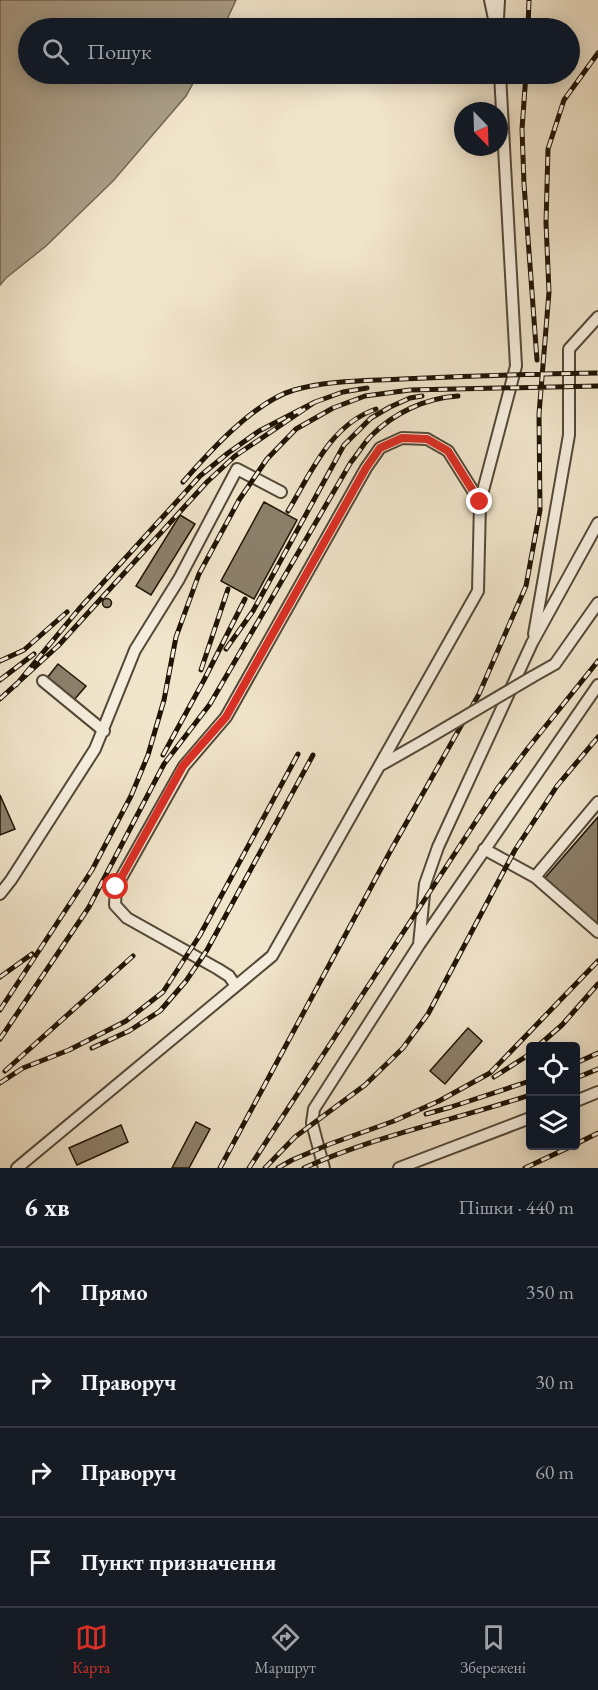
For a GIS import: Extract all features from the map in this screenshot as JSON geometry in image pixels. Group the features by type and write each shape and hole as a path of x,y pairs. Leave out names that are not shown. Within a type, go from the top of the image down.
{"lane":[{"path":"490,0 494,18"},
{"path":"498,18 499,0"},
{"path":"16,1168 272,956 478,591 480,502 516,366 501,84"},
{"path":"532,643 570,435 569,349 598,317"},
{"path":"236,986 229,976 218,969 127,918 115,905 116,887 183,766 226,717 366,468 380,448 402,438 427,439 448,451 480,502"},
{"path":"0,894 95,749 135,650 179,579 237,469 281,492"},
{"path":"419,945 425,884 438,847 532,643 598,523"},
{"path":"379,766 555,664 598,603"},
{"path":"43,681 104,731"},
{"path":"324,1168 312,1123 314,1109 419,945 598,685"},
{"path":"535,877 598,802"},
{"path":"484,849 535,877 598,932"},
{"path":"580,1099 598,1092"},
{"path":"399,1168 526,1120"}],"shaded area":[{"path":"0,0 236,0 228,18 18,18 18,84 193,84 186,96 113,181 46,246 0,285"}],"building":[{"path":"264,502 297,520 254,599 221,581"},
{"path":"180,515 195,524 151,595 136,586"},
{"path":"107,599 111,603 107,607 103,603"},
{"path":"58,664 86,686 74,700 47,678"},
{"path":"0,795 15,829 0,835"},
{"path":"598,817 598,926 544,879"},
{"path":"468,1028 482,1041 445,1084 430,1071"},
{"path":"196,1122 210,1129 189,1168 172,1168"},
{"path":"121,1125 128,1142 77,1165 69,1148"}],"railway":[{"path":"528,18 529,0"},
{"path":"580,78 598,53"},
{"path":"525,84 522,129 524,184 537,360"},
{"path":"220,1168 391,850 479,694 526,586 540,510 539,414 549,292 546,223 548,149 564,100 576,84"},
{"path":"183,482 219,442 248,416 279,396 294,390 321,384 362,381 598,373"},
{"path":"0,1010 92,870 131,796 148,755 164,700 176,637 199,574 239,500 267,459 296,429 333,408 365,396 410,390 598,386"},
{"path":"315,402 343,392 367,388"},
{"path":"226,649 253,611 344,445 371,418 410,398 422,396"},
{"path":"0,1039 89,907 164,764 210,704 351,462 365,442 390,420 411,408 422,403 458,396"},
{"path":"0,699 58,646 207,482 235,456 315,402 259,431 200,476 79,609 16,685"},
{"path":"288,511 314,466 334,438 360,416 376,409"},
{"path":"201,670 228,589"},
{"path":"163,755 245,599"},
{"path":"0,661 24,650 67,612"},
{"path":"0,680 34,654"},
{"path":"249,1168 497,789 598,661"},
{"path":"265,1168 295,1137 365,1085 403,1048 428,1014 515,850 557,786 598,737"},
{"path":"0,1083 23,1068 69,1050 126,1021 163,992 200,935 298,754"},
{"path":"92,1048 129,1031 160,1011 186,981 207,950 313,755"},
{"path":"0,977 32,954"},
{"path":"5,1071 133,956"},
{"path":"278,1168 330,1144 394,1121 439,1101 490,1073 598,961"},
{"path":"543,1042 562,1025 598,984"},
{"path":"580,1061 598,1053"},
{"path":"494,1077 526,1057"},
{"path":"580,1076 598,1069"},
{"path":"426,1114 526,1082"},
{"path":"304,1168 360,1146 527,1096"},
{"path":"580,1142 598,1133"},
{"path":"525,1168 563,1150"}],"route":[{"path":"116,887 183,766 226,717 366,468 380,448 402,438 427,439 448,451 480,502"}]}
